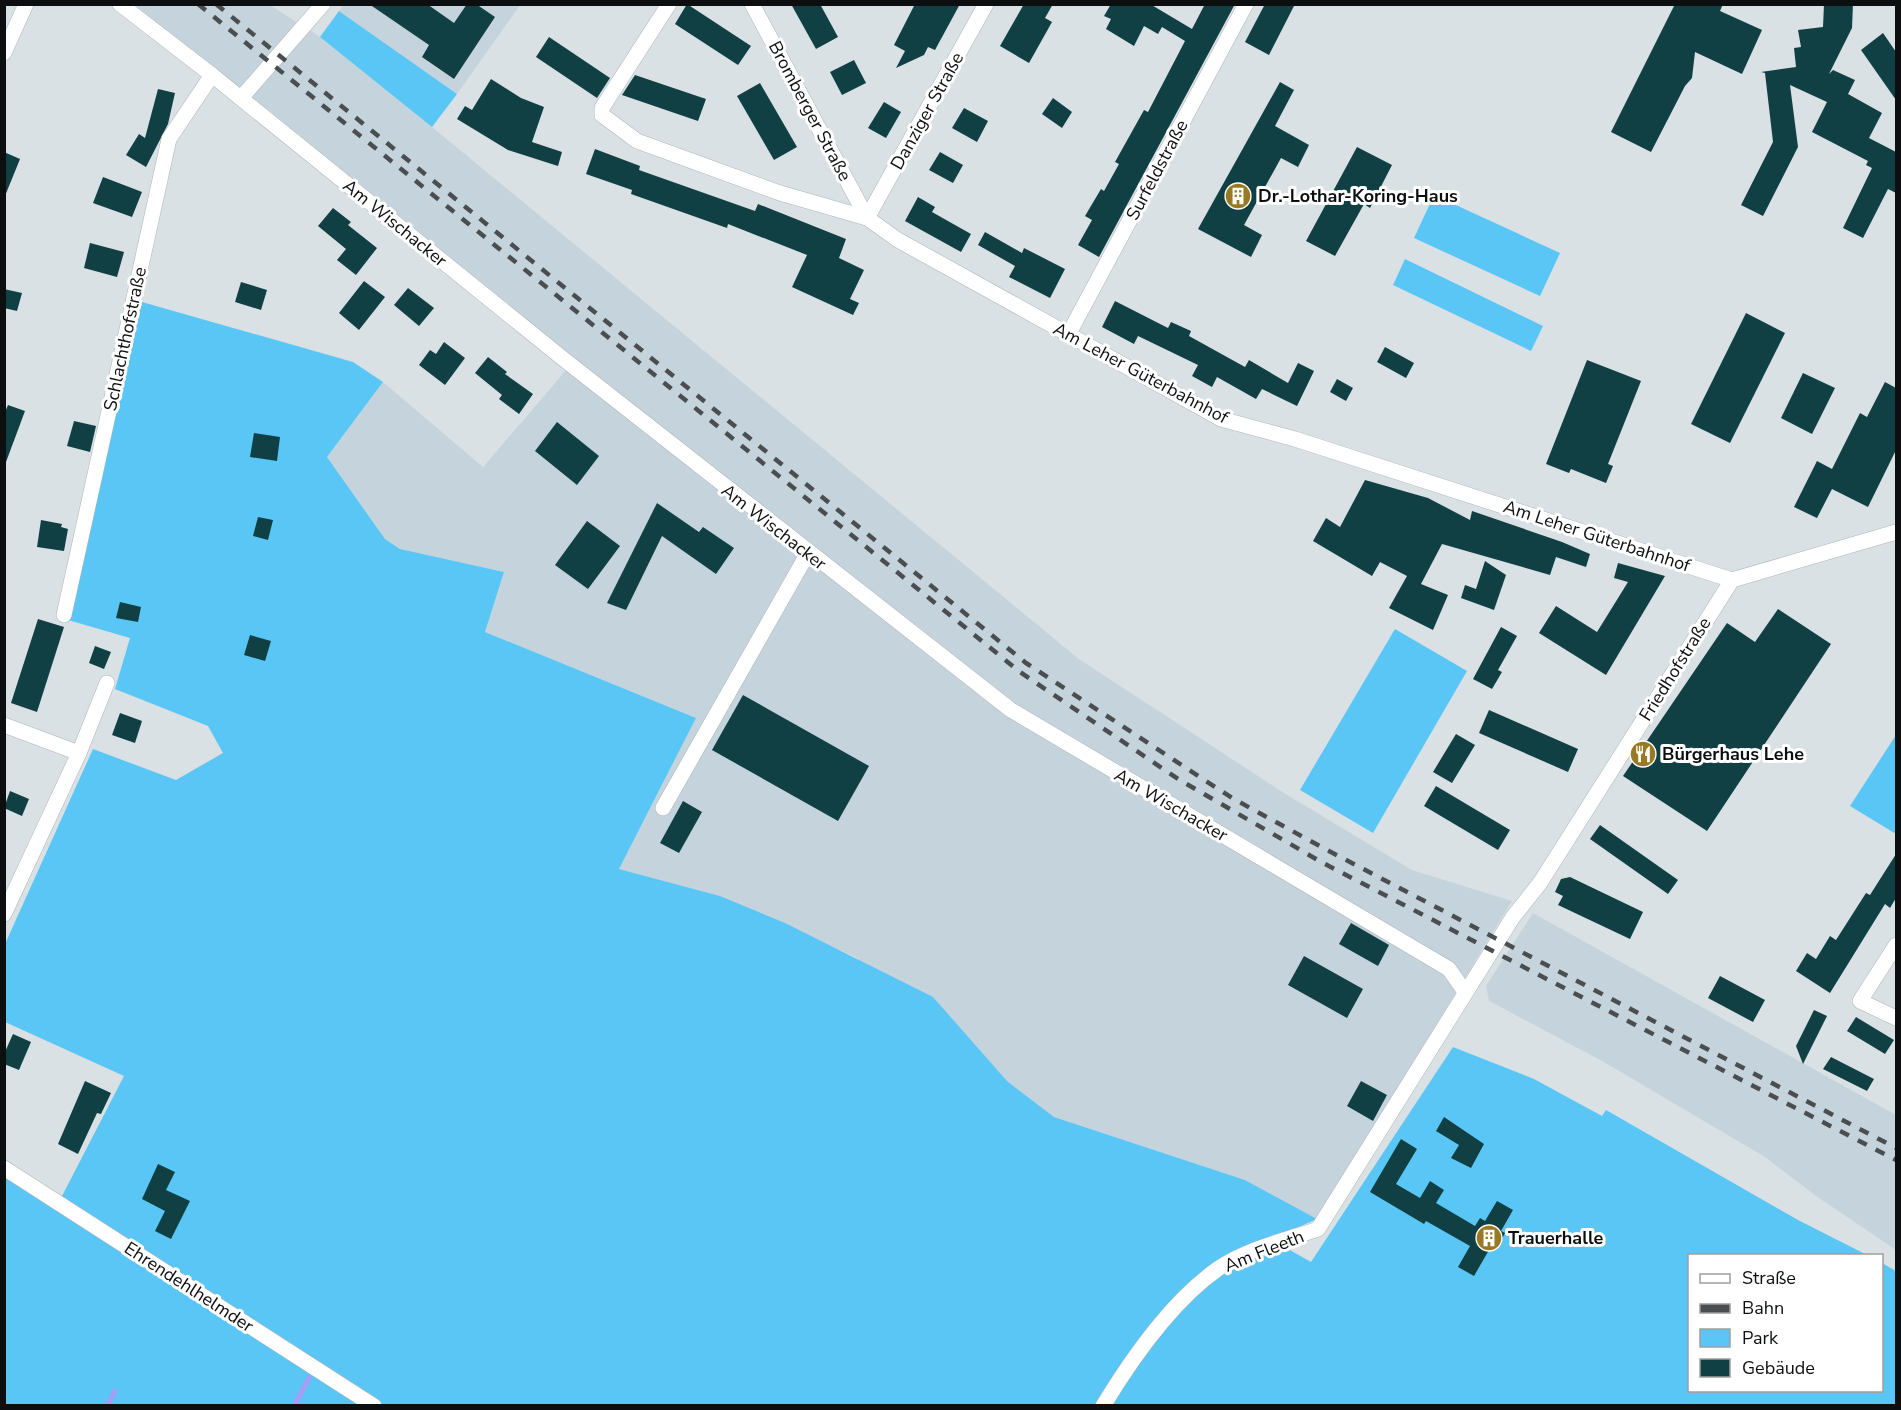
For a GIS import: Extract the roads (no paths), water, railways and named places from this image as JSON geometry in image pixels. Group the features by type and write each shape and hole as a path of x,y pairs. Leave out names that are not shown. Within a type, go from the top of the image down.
{"street":[{"path":"4,53 26,4"},
{"name":"Am Wischacker","path":"120,4 241,98 808,553 1011,710 1449,969 1465,992"},
{"path":"241,98 323,4"},
{"name":"Am Leher Güterbahnhof","path":"669,4 602,108 602,115 609,123 637,141 780,193 867,218 898,240 1221,419 1306,443 1732,580"},
{"name":"Bromberger Straße","path":"752,4 867,218"},
{"name":"Danziger Straße","path":"867,218 986,4"},
{"name":"Surfeldstraße","path":"1068,335 1246,4"},
{"name":"Schlachthofstraße","path":"64,615 169,139 212,75"},
{"path":"1732,580 1896,532"},
{"path":"663,808 808,553"},
{"name":"Friedhofstraße","path":"1465,992 1524,900 1540,883 1732,580"},
{"path":"4,914 79,753 107,683"},
{"path":"4,725 79,753"},
{"path":"1896,945 1860,1001 1896,1018"},
{"name":"Am Fleeth","path":"1103,1406 1118,1381 1179,1302 1220,1268 1260,1249 1318,1229 1465,992"},
{"name":"Ehrendehlhelmder","path":"4,1168 374,1406"}],"waterway":[{"path":"294,1406 309,1378"},
{"path":"107,1406 115,1391"}],"railway":[{"path":"198,4 1020,672 1178,779 1323,863 1896,1160"},
{"path":"216,4 1026,663 1232,798 1896,1148"}],"place":[{"name":"Dr.-Lothar-Koring-Haus","path":"1238,196"},
{"name":"Bürgerhaus Lehe","path":"1643,754"},
{"name":"Trauerhalle","path":"1489,1238"}]}
